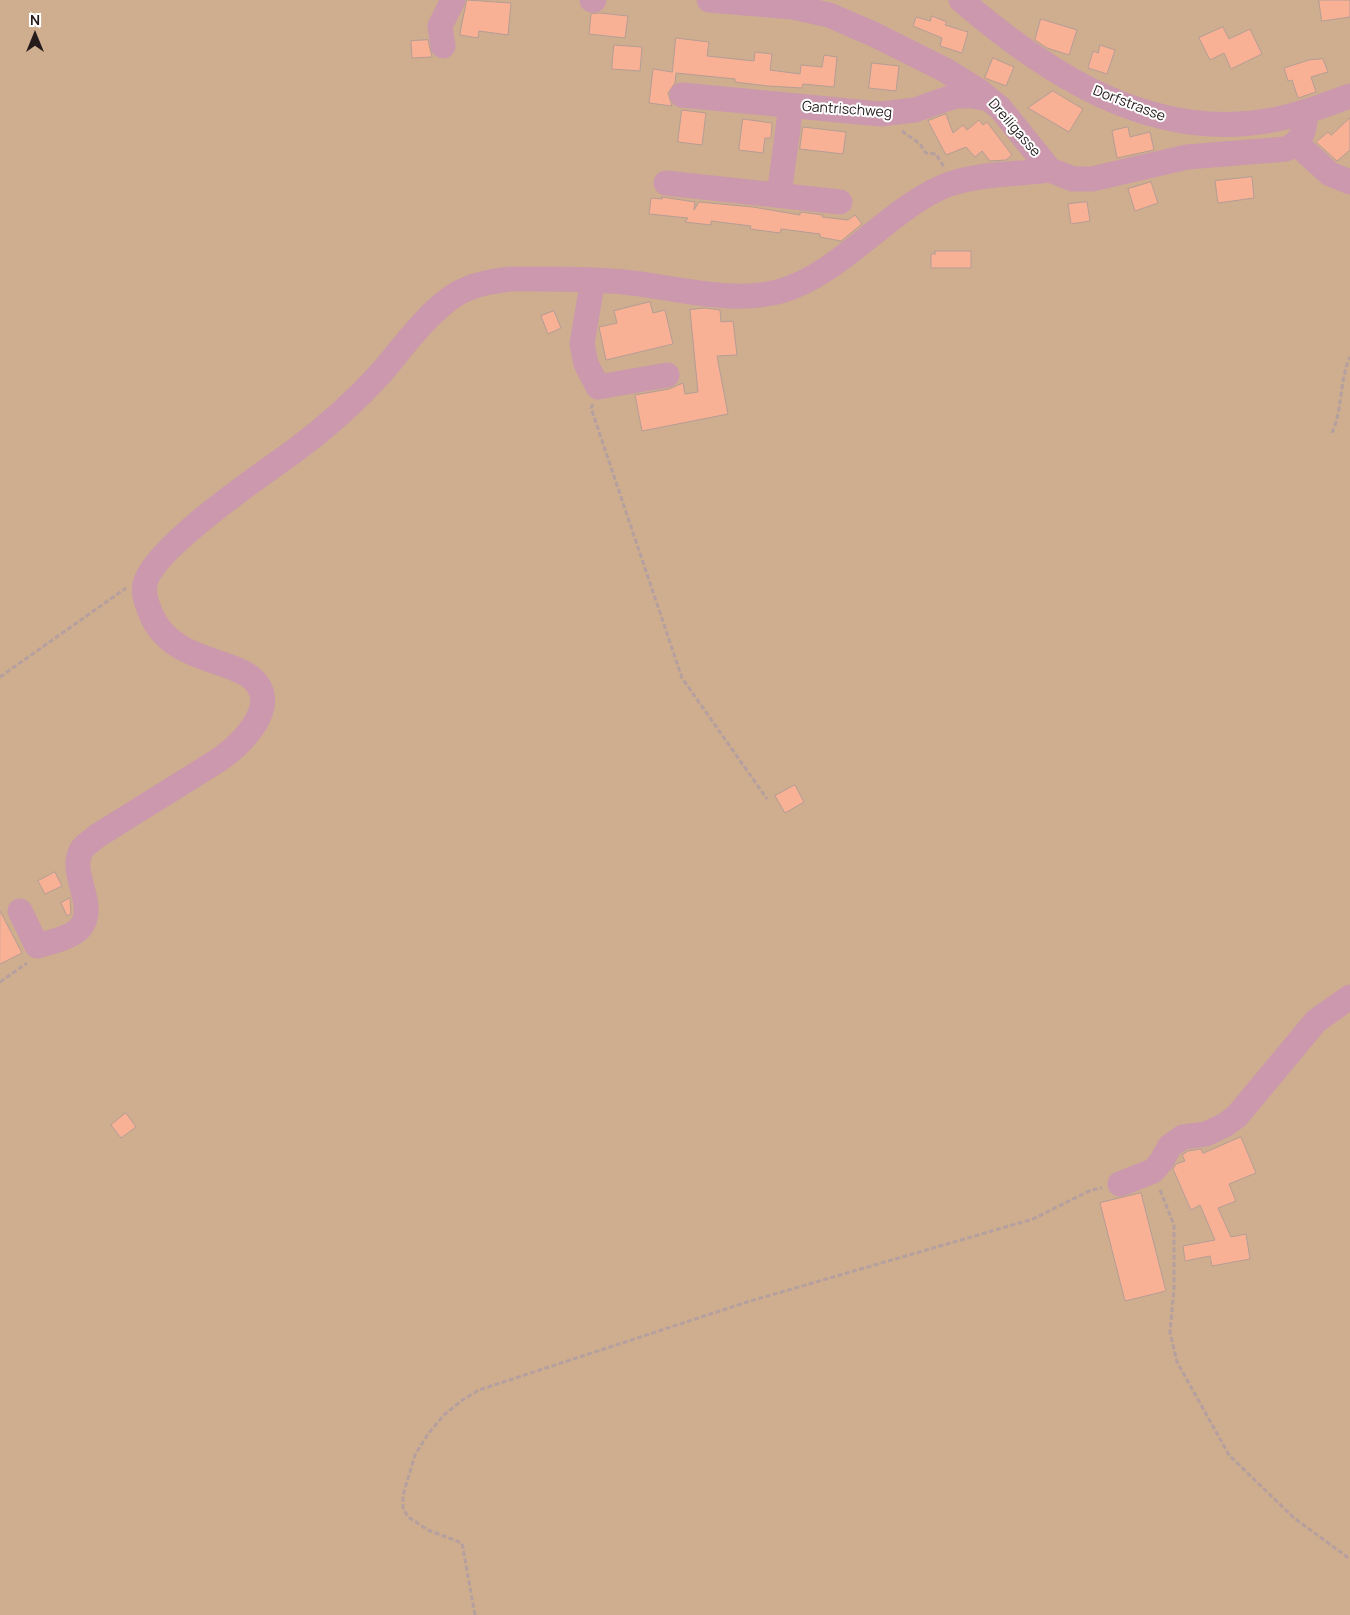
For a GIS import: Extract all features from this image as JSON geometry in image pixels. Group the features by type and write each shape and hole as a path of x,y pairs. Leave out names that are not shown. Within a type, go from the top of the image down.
{"street":[{"path":"443,46 440,26 453,0"},
{"name":"Dreiligasse","path":"709,0 794,7 828,15 874,34 945,70 990,100 1000,108 1050,170 1073,179 1092,179 1165,161 1279,150 1291,147 1296,143"},
{"name":"Dorfstrasse","path":"961,0 1028,54 1091,91 1147,114 1175,121 1211,125 1250,124 1305,113 1350,96"},
{"name":"Gantrischweg","path":"682,95 894,114 915,110 955,96 973,96 990,100"},
{"name":"Gantrischweg","path":"779,195 791,106"},
{"path":"1305,113 1304,133 1296,143 1330,174 1350,182"},
{"path":"20,911 38,946 60,939 80,928 85,917 86,904 78,866 82,849 97,836 220,760 250,732 257,722 263,702 258,685 249,676 189,653 167,638 155,624 144,593 145,582 158,562 224,501 330,425 383,370 409,338 436,310 453,296 473,286 492,281 594,280 736,296 778,291 806,281 902,212 931,193 951,183 975,178 1050,170"},
{"path":"666,183 840,202"},
{"path":"594,280 582,343 586,364 598,387 667,375"},
{"path":"1120,1184 1153,1171 1161,1162 1170,1146 1183,1137 1206,1134 1225,1125 1237,1116 1316,1021 1350,997"}],"path":[{"path":"905,135 920,144 926,153 936,154 946,169 951,183"},
{"path":"1332,433 1336,424 1341,390 1350,357"},
{"path":"598,387 591,408 682,678 767,799"},
{"path":"0,677 130,585 145,582"},
{"path":"0,982 28,962 38,946"},
{"path":"1153,1171 1174,1225 1174,1288 1170,1332 1177,1362 1229,1455 1294,1518 1350,1559"},
{"path":"476,1615 462,1543 428,1530 408,1517 403,1508 408,1475 415,1455 428,1434 444,1415 461,1401 479,1390 517,1376 747,1302 1033,1219 1091,1190 1120,1184"}],"shaded area":[{"path":"0,0 1350,0 1350,1615 0,1615"}],"building":[{"path":"467,0 511,3 508,35 479,31 478,38 460,35"},
{"path":"1319,0 1350,0 1350,17 1322,21"},
{"path":"591,14 628,16 625,38 589,34"},
{"path":"932,16 947,22 945,25 968,32 962,53 940,46 942,38 913,26 916,17 930,21"},
{"path":"1041,19 1077,30 1069,55 1047,48 1035,40"},
{"path":"1223,27 1229,39 1250,29 1262,54 1231,69 1224,53 1210,60 1199,38"},
{"path":"676,38 709,42 707,56 754,61 755,52 772,54 770,70 800,74 801,65 822,67 824,55 837,57 834,87 803,84 802,88 768,86 735,82 735,79 676,73 675,83 668,93 672,106 649,103 653,69 672,72"},
{"path":"428,40 432,57 412,58 411,41"},
{"path":"614,45 642,47 640,71 612,69"},
{"path":"1100,45 1115,50 1107,74 1088,68 1093,51 1098,53"},
{"path":"993,58 1014,67 1006,86 985,78"},
{"path":"1323,59 1328,72 1311,77 1316,92 1298,98 1292,80 1288,81 1284,68 1309,60"},
{"path":"872,63 899,66 896,91 869,88"},
{"path":"1053,91 1083,109 1069,132 1028,108"},
{"path":"682,110 706,113 702,145 678,142"},
{"path":"946,114 953,133 963,125 967,130 979,120 983,125 987,122 1012,155 1006,160 990,161 982,151 975,157 966,147 946,155 928,121"},
{"path":"1350,118 1350,150 1337,161 1316,142 1328,132 1331,135"},
{"path":"743,119 772,123 771,138 765,138 763,153 739,150"},
{"path":"803,127 846,132 843,154 800,149"},
{"path":"1128,127 1130,137 1150,132 1154,150 1117,158 1112,131"},
{"path":"1252,177 1254,198 1218,203 1215,181"},
{"path":"1151,182 1158,203 1135,211 1128,189"},
{"path":"662,197 695,202 694,210 699,202 753,207 800,215 800,212 848,220 855,215 862,224 841,241 820,237 820,234 781,229 780,233 750,229 751,226 711,221 711,225 685,222 688,218 649,214 651,198 662,199"},
{"path":"1087,202 1090,221 1071,224 1068,204"},
{"path":"935,251 971,251 971,268 931,268 931,254 935,254"},
{"path":"650,302 653,313 665,310 673,344 606,360 599,327 617,323 614,311"},
{"path":"705,308 720,310 721,322 733,321 737,355 717,356 728,414 642,431 635,395 669,389 683,383 685,394 698,392 690,310"},
{"path":"554,311 561,328 548,334 541,316"},
{"path":"795,785 804,802 785,813 775,796"},
{"path":"55,872 62,886 45,894 38,881"},
{"path":"70,898 71,914 67,916 61,903"},
{"path":"0,911 22,953 0,964"},
{"path":"126,1113 136,1127 121,1138 111,1125"},
{"path":"1241,1137 1256,1173 1229,1184 1236,1201 1218,1208 1231,1237 1246,1234 1250,1259 1212,1266 1210,1256 1185,1261 1183,1246 1215,1240 1200,1205 1191,1210 1173,1169 1176,1164 1185,1161 1182,1155 1188,1151 1201,1149 1203,1153"},
{"path":"1141,1193 1166,1291 1125,1301 1100,1203"}]}
